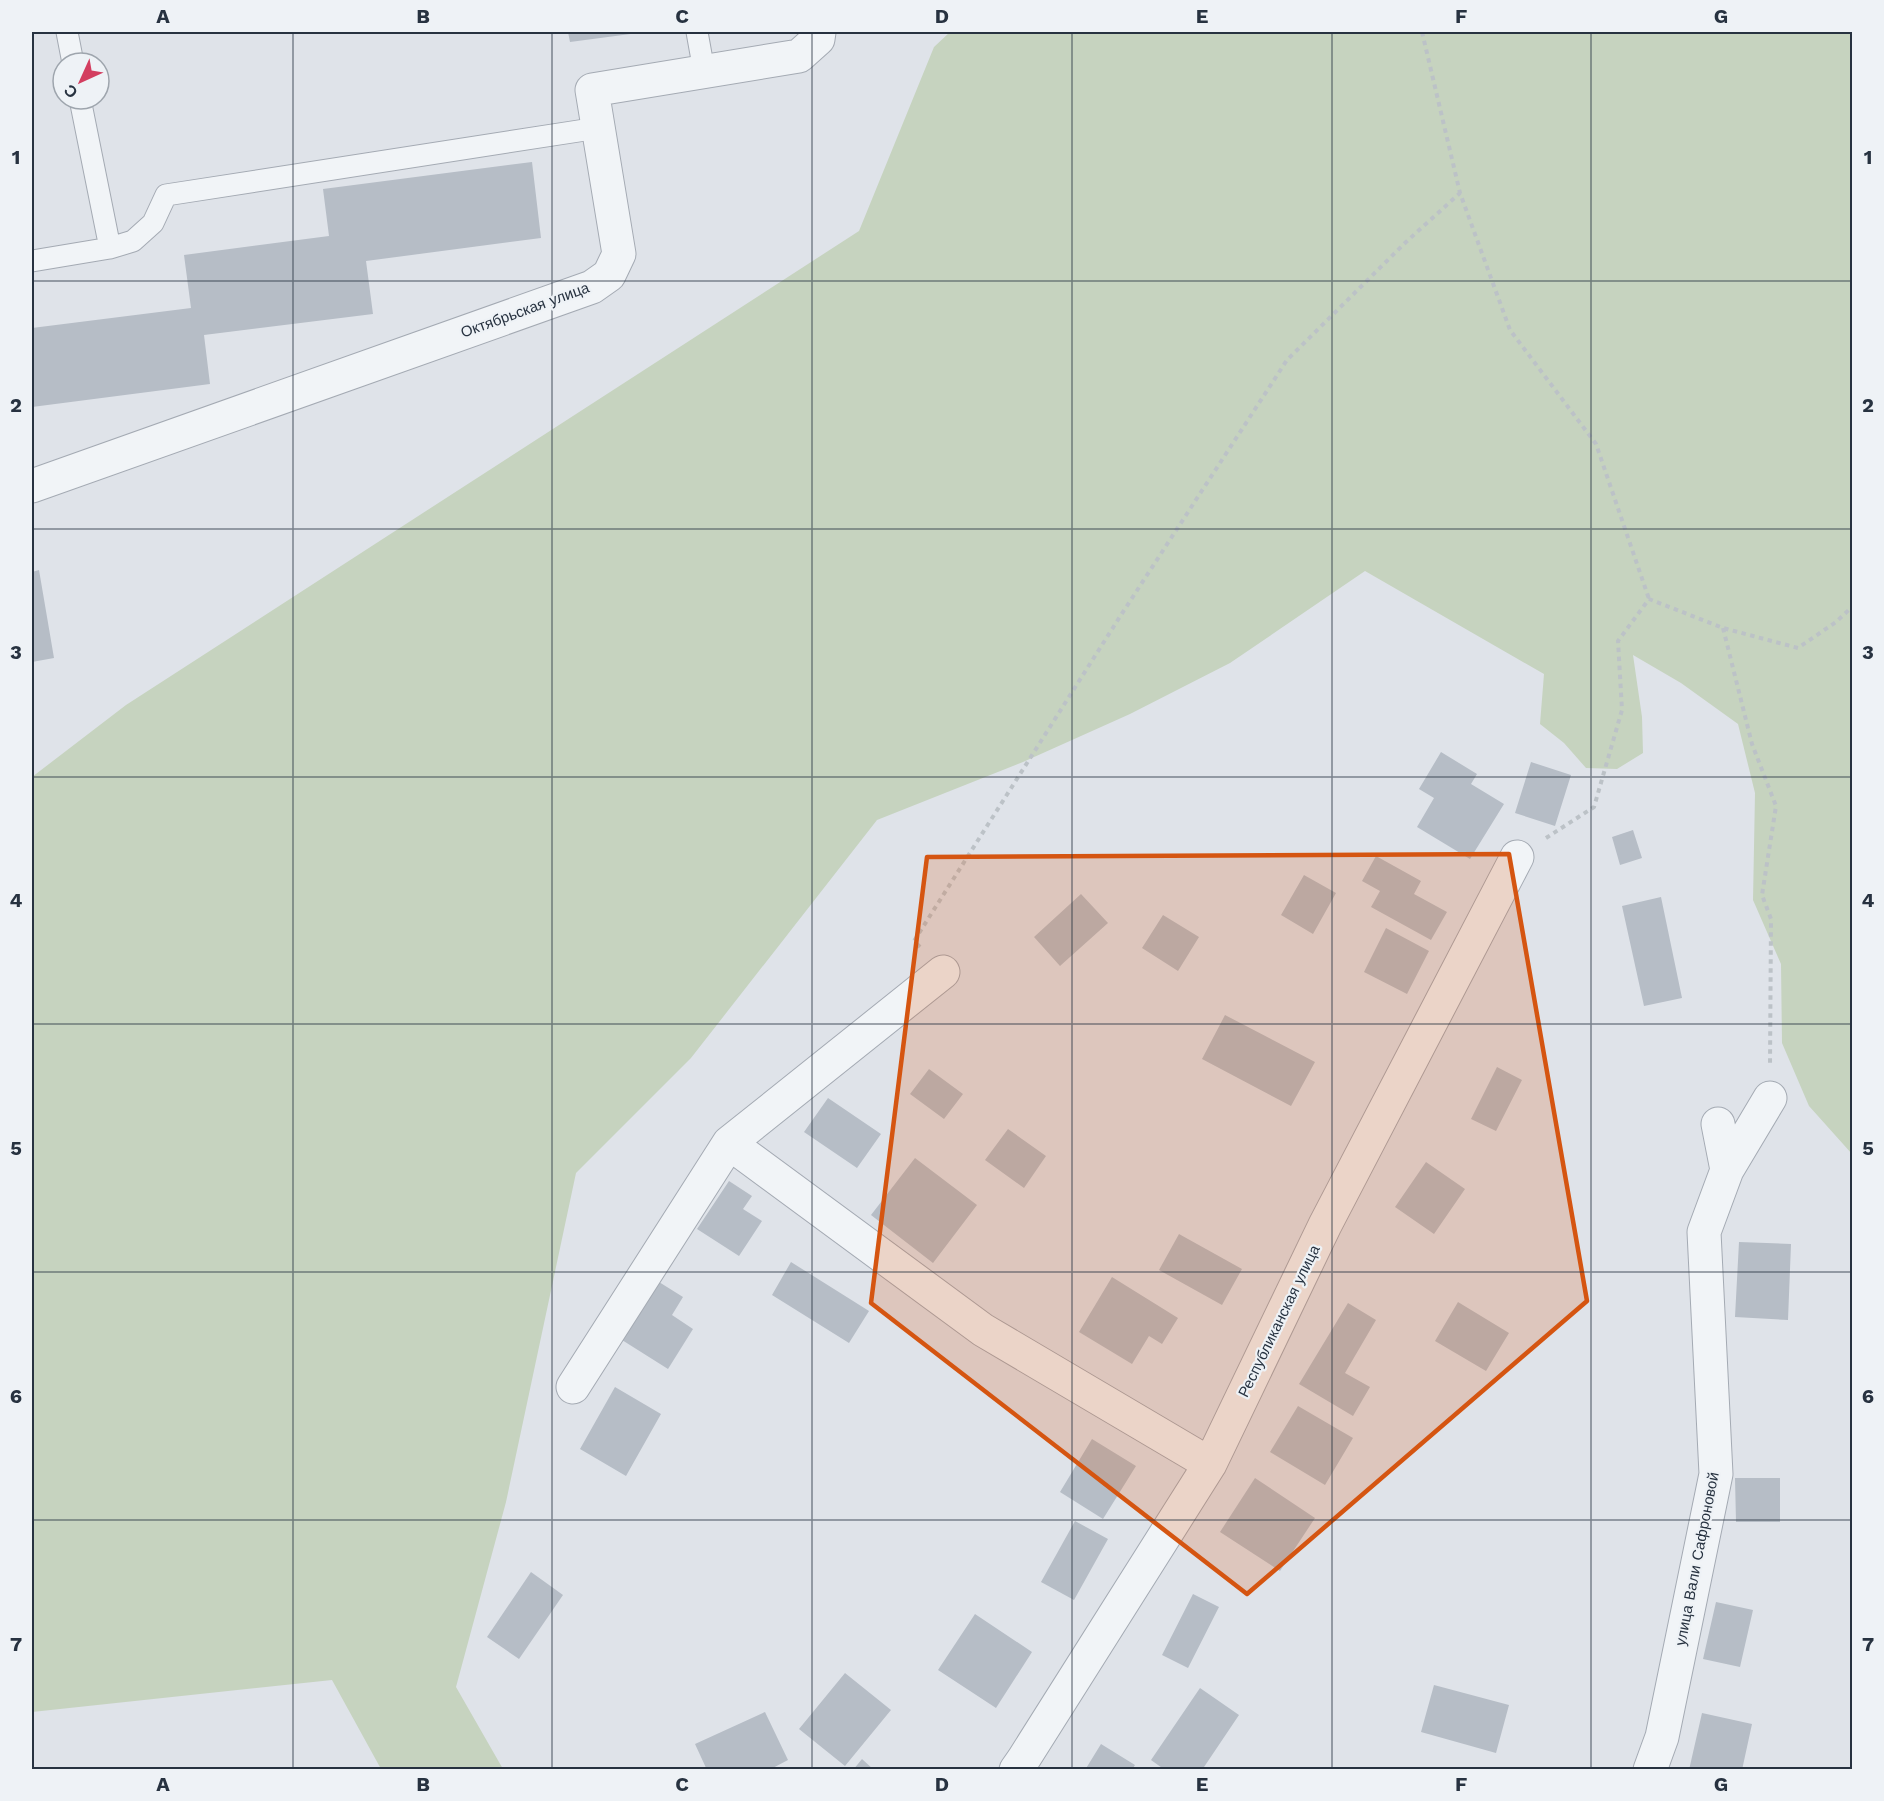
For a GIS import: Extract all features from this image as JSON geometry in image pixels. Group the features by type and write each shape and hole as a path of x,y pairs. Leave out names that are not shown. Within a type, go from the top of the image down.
{"street":[{"name":"Октябрьская улица","path":"32,486 592,287 609,275 619,254 592,90 799,56 818,39 819,32"},
{"name":"Республиканская улица","path":"1016,1770 1210,1464 1325,1225 1517,857"},
{"path":"573,1387 729,1143 943,972"},
{"name":"улица Вали Сафроновой","path":"1650,1770 1662,1737 1716,1474 1704,1232 1727,1170 1770,1098"},
{"path":"1718,1124 1727,1170"},
{"path":"729,1143 983,1330 1210,1464"}],"lane":[{"path":"67,32 71,51"},
{"path":"697,32 704,71"},
{"path":"82,111 110,248"},
{"path":"32,261 110,248 133,241 153,223 166,195 598,128"}],"path":[{"path":"1422,32 1460,194 1510,330 1596,444 1648,598"},
{"path":"914,941 1121,615 1287,360 1406,242 1460,194"},
{"path":"1648,598 1723,627 1798,648 1836,622 1852,607"},
{"path":"1517,857 1594,807 1622,710 1618,641 1648,598"},
{"path":"1723,627 1752,744 1776,806 1762,895 1771,919 1770,1098"}],"highlighted area":[{"path":"1509,854 1587,1301 1247,1594 871,1303 927,857"}],"green space":[{"path":"950,32 1852,32 1852,1154 1809,1106 1782,1043 1781,964 1753,900 1755,793 1738,724 1681,683 1633,655 1642,717 1643,753 1617,769 1586,768 1564,743 1540,724 1544,674 1365,571 1230,663 1130,714 1023,762 877,820 691,1058 576,1173 506,1502 456,1687 503,1769 381,1769 332,1680 32,1712 32,777 126,705 859,231 934,47"}],"building":[{"path":"568,32 638,32 638,33 570,42"},
{"path":"532,162 541,238 366,261 373,314 204,335 210,384 32,407 32,328 191,308 184,255 329,236 323,189"},
{"path":"39,570 54,658 32,662 32,572"},
{"path":"1441,752 1477,774 1471,784 1504,804 1470,859 1417,827 1434,798 1419,789"},
{"path":"1531,762 1571,775 1555,826 1515,813"},
{"path":"1633,830 1642,858 1620,865 1612,837"},
{"path":"1376,856 1421,881 1414,894 1447,912 1431,940 1371,907 1380,891 1362,881"},
{"path":"1304,875 1336,893 1313,934 1281,915"},
{"path":"1081,894 1108,923 1060,966 1034,937"},
{"path":"1661,897 1682,998 1644,1006 1622,906"},
{"path":"1163,915 1199,937 1178,971 1142,948"},
{"path":"1386,928 1429,951 1407,994 1364,972"},
{"path":"1225,1015 1315,1062 1291,1106 1202,1059"},
{"path":"1497,1067 1522,1080 1496,1131 1471,1119"},
{"path":"929,1069 963,1094 944,1119 910,1094"},
{"path":"828,1098 881,1134 857,1168 804,1132"},
{"path":"1008,1129 1046,1156 1024,1188 985,1160"},
{"path":"915,1158 977,1205 933,1263 871,1215"},
{"path":"1426,1162 1465,1189 1434,1234 1395,1207"},
{"path":"729,1181 752,1196 743,1209 762,1221 739,1256 697,1229"},
{"path":"1179,1234 1242,1269 1222,1305 1159,1270"},
{"path":"1739,1242 1791,1244 1788,1320 1735,1317"},
{"path":"791,1262 869,1311 849,1343 772,1295"},
{"path":"1112,1277 1178,1318 1162,1344 1149,1336 1132,1364 1079,1332"},
{"path":"659,1282 683,1297 672,1315 693,1329 668,1369 622,1340"},
{"path":"1458,1302 1509,1333 1486,1371 1435,1341"},
{"path":"1348,1303 1376,1320 1345,1373 1370,1387 1353,1416 1299,1384"},
{"path":"615,1387 661,1414 626,1476 580,1449"},
{"path":"1298,1406 1353,1438 1325,1485 1270,1452"},
{"path":"1092,1439 1136,1466 1103,1519 1060,1492"},
{"path":"1255,1478 1315,1518 1280,1571 1220,1532"},
{"path":"1735,1478 1780,1478 1780,1522 1736,1522"},
{"path":"1075,1521 1108,1539 1074,1600 1041,1582"},
{"path":"531,1572 563,1595 519,1659 487,1637"},
{"path":"1193,1594 1219,1607 1188,1668 1162,1655"},
{"path":"1716,1602 1753,1610 1740,1667 1703,1659"},
{"path":"975,1614 1032,1652 996,1708 938,1670"},
{"path":"845,1673 891,1710 845,1766 799,1729"},
{"path":"1434,1685 1509,1705 1496,1753 1421,1732"},
{"path":"1200,1688 1239,1715 1202,1770 1165,1770 1151,1760"},
{"path":"765,1712 788,1760 769,1770 707,1770 695,1744"},
{"path":"1702,1713 1752,1724 1742,1770 1689,1770"},
{"path":"1101,1744 1135,1765 1132,1770 1085,1770"},
{"path":"862,1759 874,1770 853,1770"}]}
